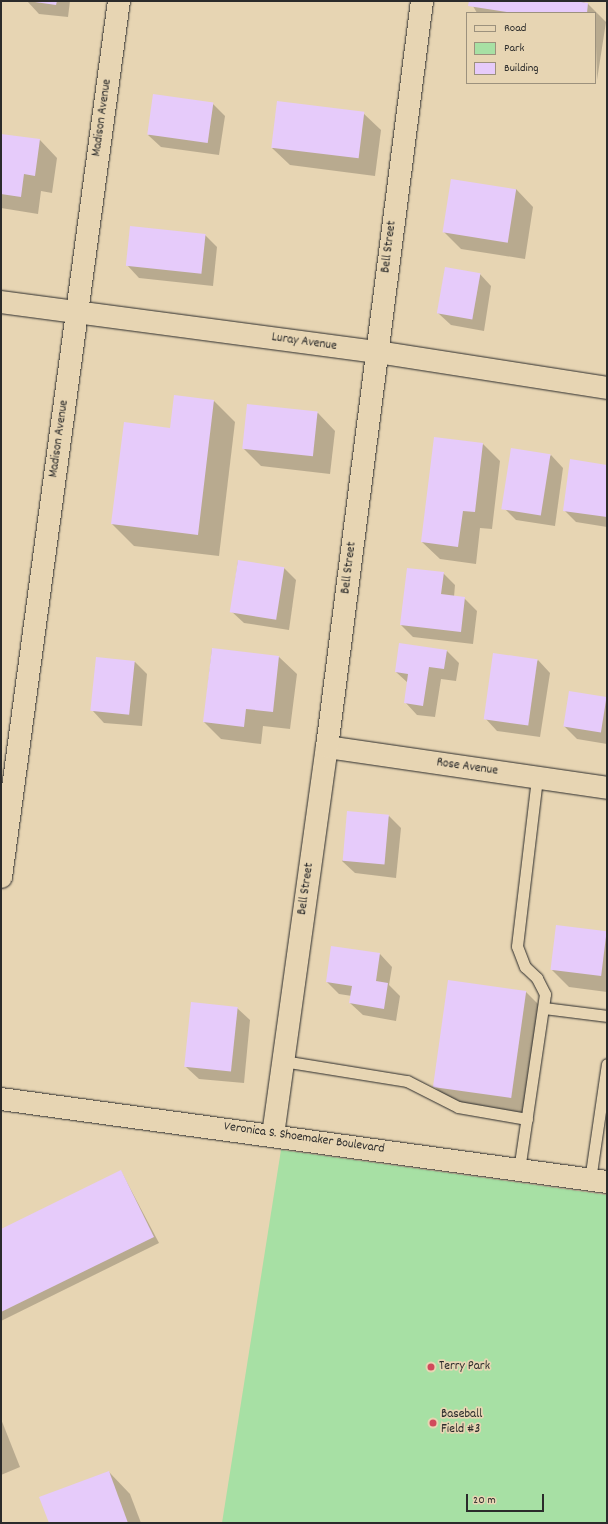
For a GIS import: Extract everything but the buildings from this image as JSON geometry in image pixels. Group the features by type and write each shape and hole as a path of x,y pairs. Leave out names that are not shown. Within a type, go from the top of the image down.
{"street":[{"name":"Madison Avenue","path":"1,877 5,827 119,1"},
{"name":"Bell Street","path":"273,1134 327,747 422,1"},
{"name":"Luray Avenue","path":"1,302 378,352 607,388"},
{"name":"Rose Avenue","path":"327,747 607,788"},
{"name":"Veronica S. Shoemaker Boulevard","path":"1,1099 273,1134 598,1181"}],"lane":[{"path":"518,1170 544,1008 543,986 525,967 517,946 537,778"},
{"path":"544,1008 607,1016"},
{"path":"283,1061 407,1081 458,1107 527,1119"},
{"path":"598,1181 607,1064"}],"green space":[{"name":"Baseball Field #3","path":"281,1150 607,1195 607,1523 222,1523"}],"place":[{"name":"Terry Park","path":"431,1367"},
{"name":"Baseball Field #3","path":"433,1423"}]}
